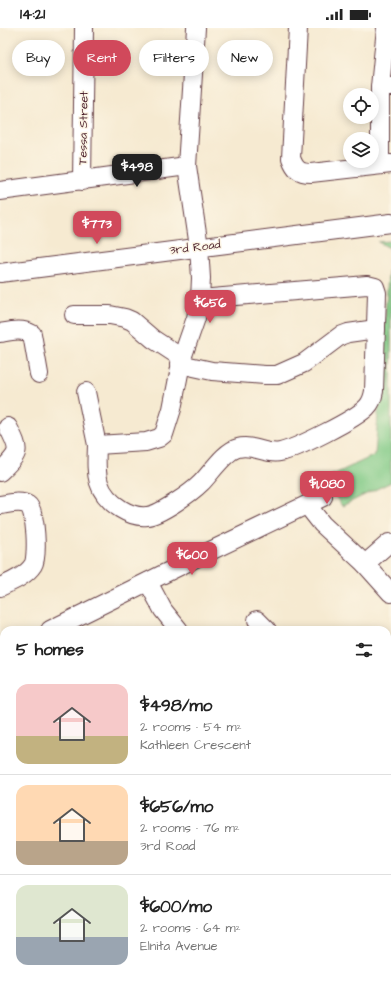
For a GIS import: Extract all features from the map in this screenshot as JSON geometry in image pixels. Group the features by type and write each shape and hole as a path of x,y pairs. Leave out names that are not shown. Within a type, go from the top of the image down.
{"street":[{"name":"Tessa Street","path":"82,181 84,28"},
{"path":"97,445 146,442 159,438 164,434 172,409 181,361 196,318 200,299 201,278 199,247 187,166 196,28"},
{"path":"298,28 291,158 294,165 300,172 311,173 385,164 386,28"},
{"path":"0,191 187,166"},
{"name":"3rd Road","path":"0,273 391,223"},
{"path":"86,392 97,445 96,471 98,482 103,492 116,506 130,514 139,516 149,516 184,498 200,484 226,455 238,448 251,448 271,452 280,452 298,446 328,431 366,408 372,399 374,391 378,293 376,289 371,286 200,299"},
{"path":"74,315 110,315 125,318 132,321 181,361 212,371 265,376 277,375 304,363 340,336 348,333 376,329"},
{"path":"0,332 18,330 27,331 32,334 39,374"},
{"path":"0,472 11,461 17,450 17,445 8,427"},
{"path":"58,626 315,501 322,524 365,564 391,593"},
{"path":"0,505 16,503 26,504 31,508 34,518 36,559 28,571 0,587"},
{"path":"365,564 389,543"},
{"path":"148,582 163,610 176,626"}],"green space":[{"path":"391,241 391,482 342,506 324,479 375,455 390,248 378,242"}]}
